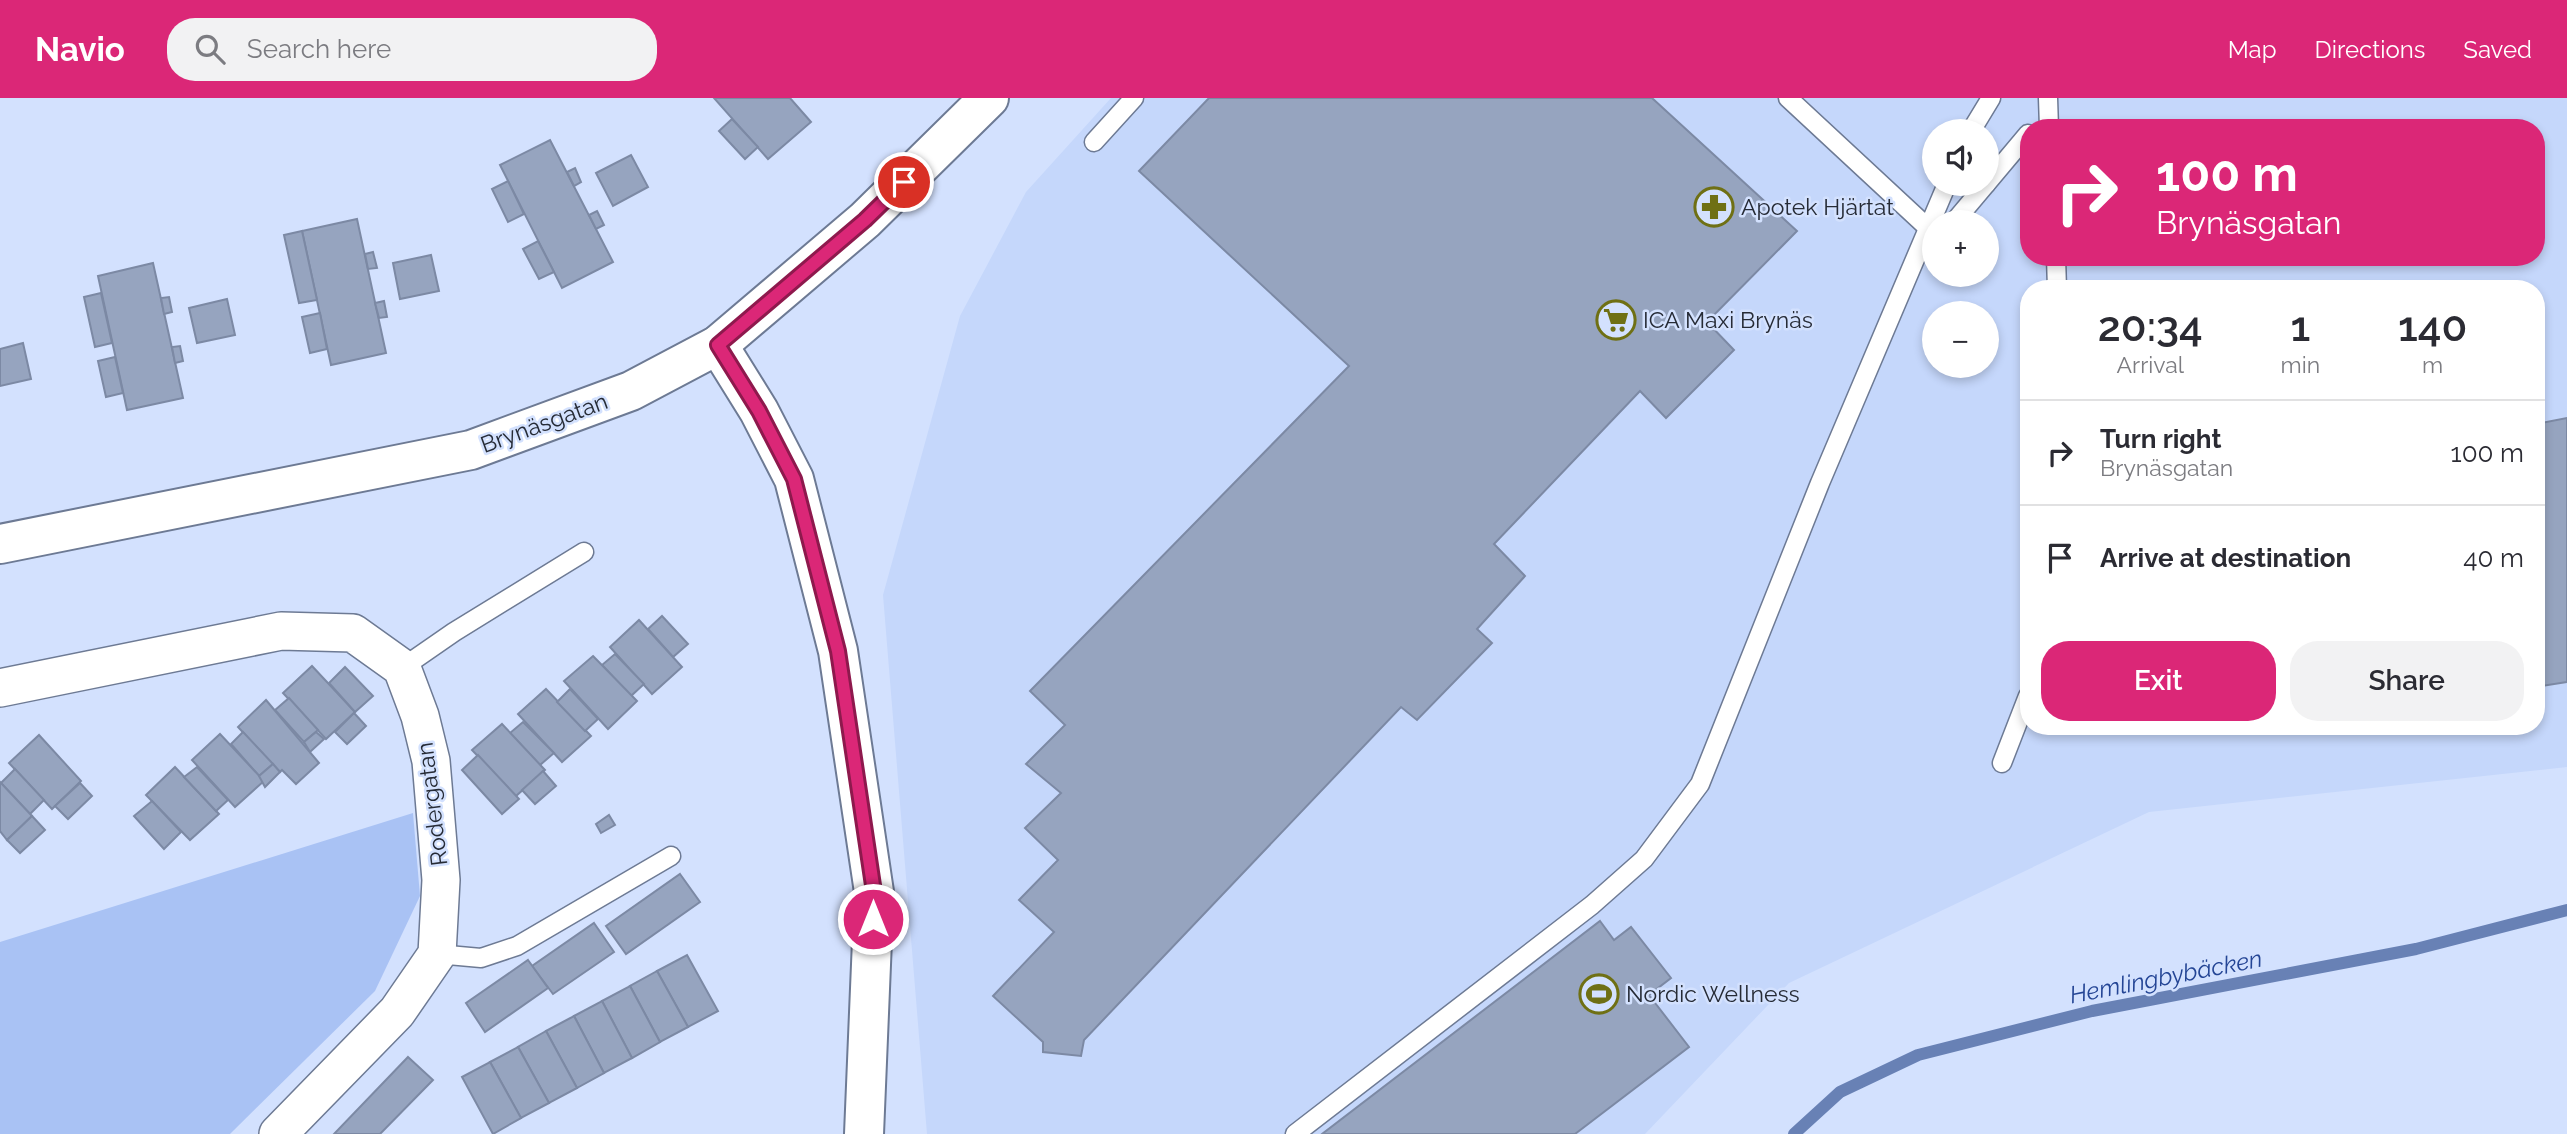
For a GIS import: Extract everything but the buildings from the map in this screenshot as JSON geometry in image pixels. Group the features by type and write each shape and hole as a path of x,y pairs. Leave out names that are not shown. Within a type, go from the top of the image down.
{"street":[{"name":"Brynäsgatan","path":"0,544 471,450 631,391 718,345 865,220 989,98"},
{"path":"718,345 759,411 794,479 838,651 874,892 864,1134"},
{"path":"0,688 281,631 353,633 402,668"},
{"name":"Rodergatan","path":"402,668 420,716 431,761 441,880 437,954"},
{"path":"278,1134 397,1012 437,954"}],"lane":[{"path":"1094,142 1134,98"},
{"path":"1788,98 1922,222"},
{"path":"1978,119 1991,98"},
{"path":"1999,169 2020,144"},
{"path":"1964,210 1976,196"},
{"path":"1295,1134 1592,905 1644,859 1700,784 1820,483 1922,239"},
{"path":"1906,279 1922,260"},
{"path":"402,668 454,632 584,552"},
{"path":"2002,762 2020,716"},
{"path":"437,954 481,958 517,946 671,856"}],"shaded area":[{"path":"1111,98 2567,98 2567,767 2149,812 1789,983 1645,1134 927,1134 883,595 960,316 1026,192"},
{"path":"413,813 420,896 375,991 230,1134 0,1134 0,942"}],"waterway":[{"name":"Hemlingbybäcken","path":"1794,1134 1840,1092 1918,1055 2092,1011 2416,949 2567,910"}],"place":[{"name":"Apotek Hjärtat","path":"1714,207"},
{"name":"ICA Maxi Brynäs","path":"1616,320"},
{"name":"Nordic Wellness","path":"1599,994"}],"route":[{"path":"873,919 874,892 838,651 794,479 759,411 718,345 865,220 904,182"}]}
